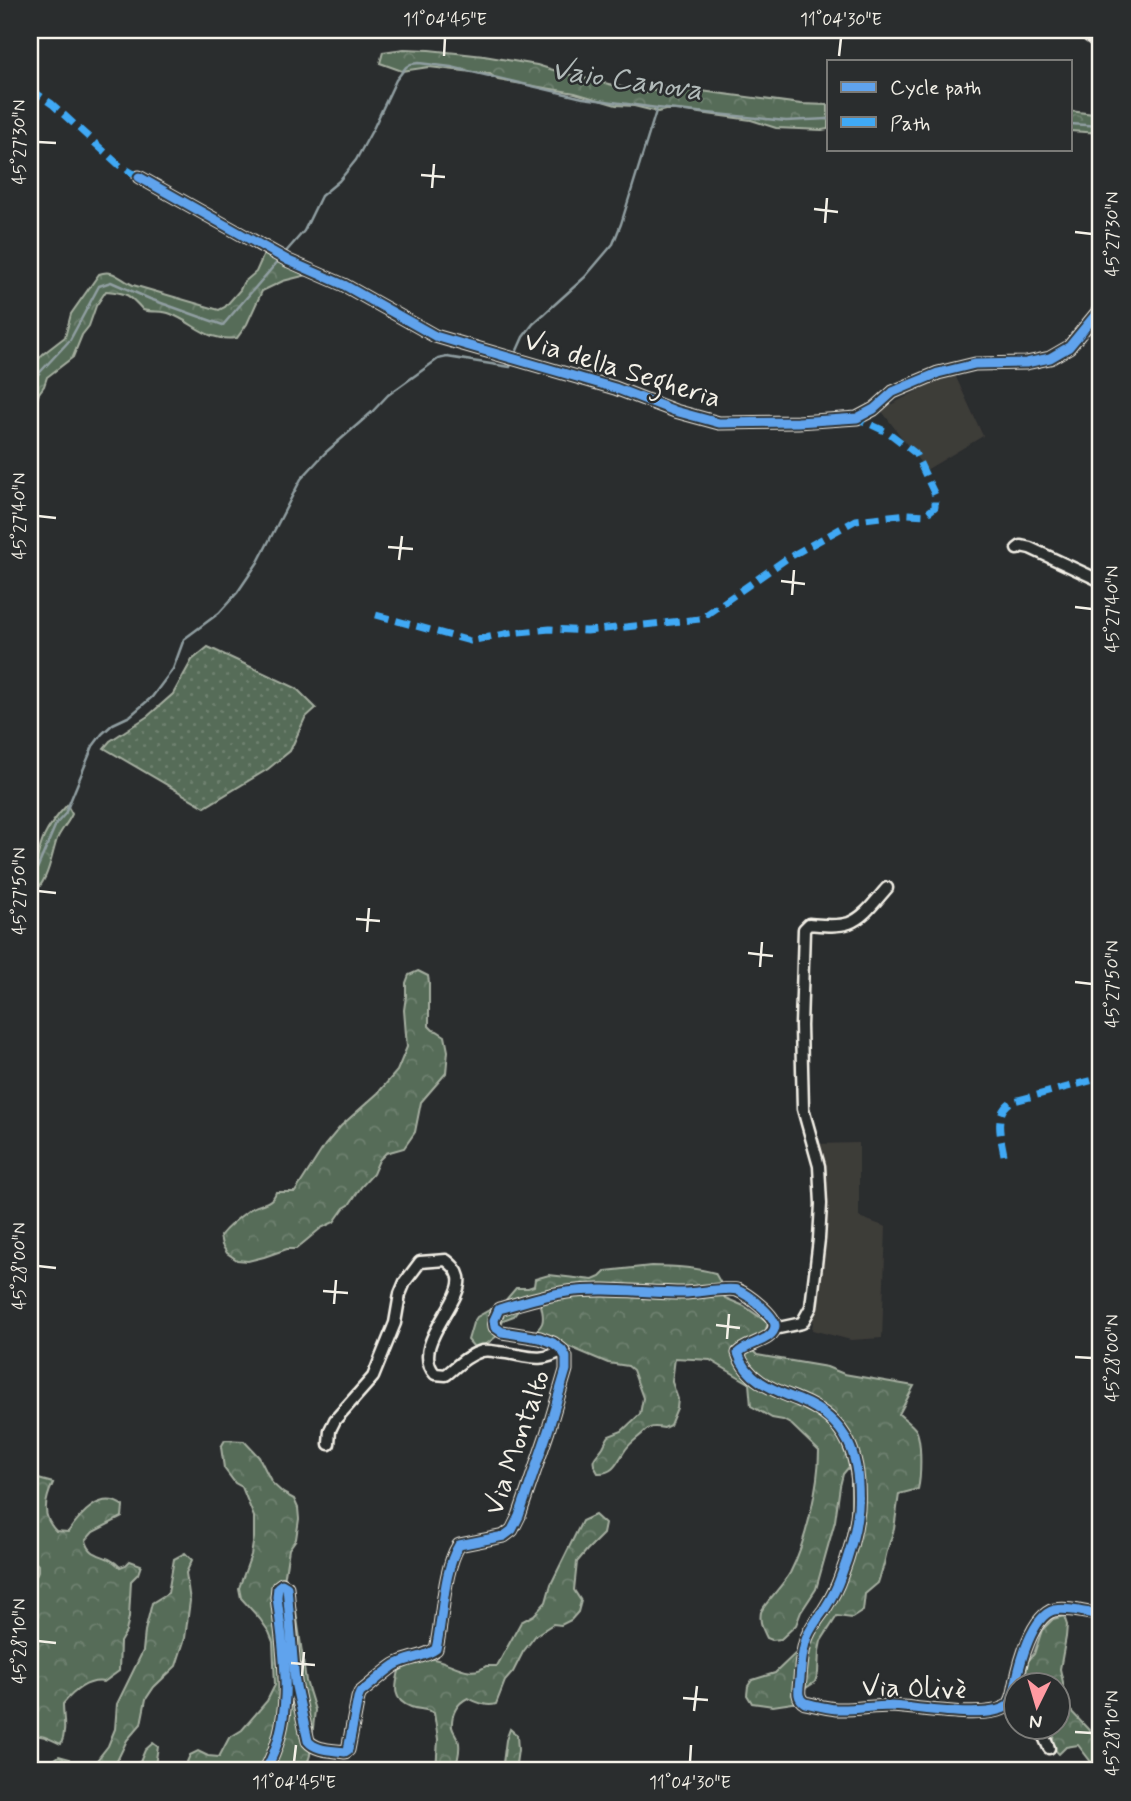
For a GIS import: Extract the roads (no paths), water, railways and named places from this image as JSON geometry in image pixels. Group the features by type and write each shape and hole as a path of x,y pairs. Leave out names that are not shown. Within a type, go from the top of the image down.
{"street":[{"path":"1084,30 1101,43"},
{"name":"Via della Segheria","path":"139,177 289,261 344,285 435,336 615,388 675,411 719,424 857,418 874,409 893,392 938,373 975,364 1026,363 1050,358 1069,347 1101,308"},
{"path":"1017,549 1021,546 1030,548 1101,581"},
{"path":"774,1329 802,1323 811,1307 819,1239 820,1166 803,1109 801,1027 804,929 809,924 849,923 865,913 887,888"},
{"name":"Via Montalto","path":"329,1444 330,1430 335,1420 373,1377 395,1323 400,1294 405,1282 420,1262 446,1259 455,1267 460,1279 457,1292 432,1340 429,1367 435,1374 446,1375 467,1357 484,1350 538,1359 550,1357 562,1350"},
{"name":"Via Montalto","path":"265,1771 274,1757 280,1739 285,1705 286,1673 276,1597 278,1587 282,1584 287,1587 295,1682 308,1741 315,1747 345,1752 348,1750 360,1693 395,1665 428,1655 436,1648 445,1590 459,1545 504,1536 512,1530 548,1431 566,1370 566,1357 553,1343 540,1338 502,1332 495,1327 494,1320 499,1309 568,1292 633,1290 707,1293 728,1289 738,1290 771,1315 775,1323 774,1329"},
{"name":"Via Olivè","path":"774,1329 771,1335 742,1348 738,1353 741,1364 770,1389 803,1401 828,1416 840,1427 850,1445 858,1483 858,1510 848,1558 833,1595 807,1637 802,1657 799,1699 805,1703 836,1709 888,1706 933,1711 988,1712 1002,1708"},
{"name":"Via Olivè","path":"1018,1672 1035,1626 1043,1615 1062,1609 1101,1615"},
{"path":"1046,1742 1049,1748"}],"waterway":[{"path":"1097,30 1101,33"},
{"name":"Vaio Canova","path":"284,254 304,231 321,196 339,181 356,160 396,80 411,64 451,67 583,98 657,108 786,121 827,119"},
{"path":"515,355 523,337 533,324 585,277 613,244 657,108"},
{"name":"Vaio Canova","path":"1072,124 1101,126"},
{"name":"Vaio Canova","path":"30,383 70,340 99,286 111,282 223,325 279,260"},
{"path":"30,879 56,824 65,814 93,746 113,724 130,716 152,697 173,669 184,639 219,613 237,593 258,562 301,479 325,453 388,395 438,359 447,357 510,367 512,361"}]}
